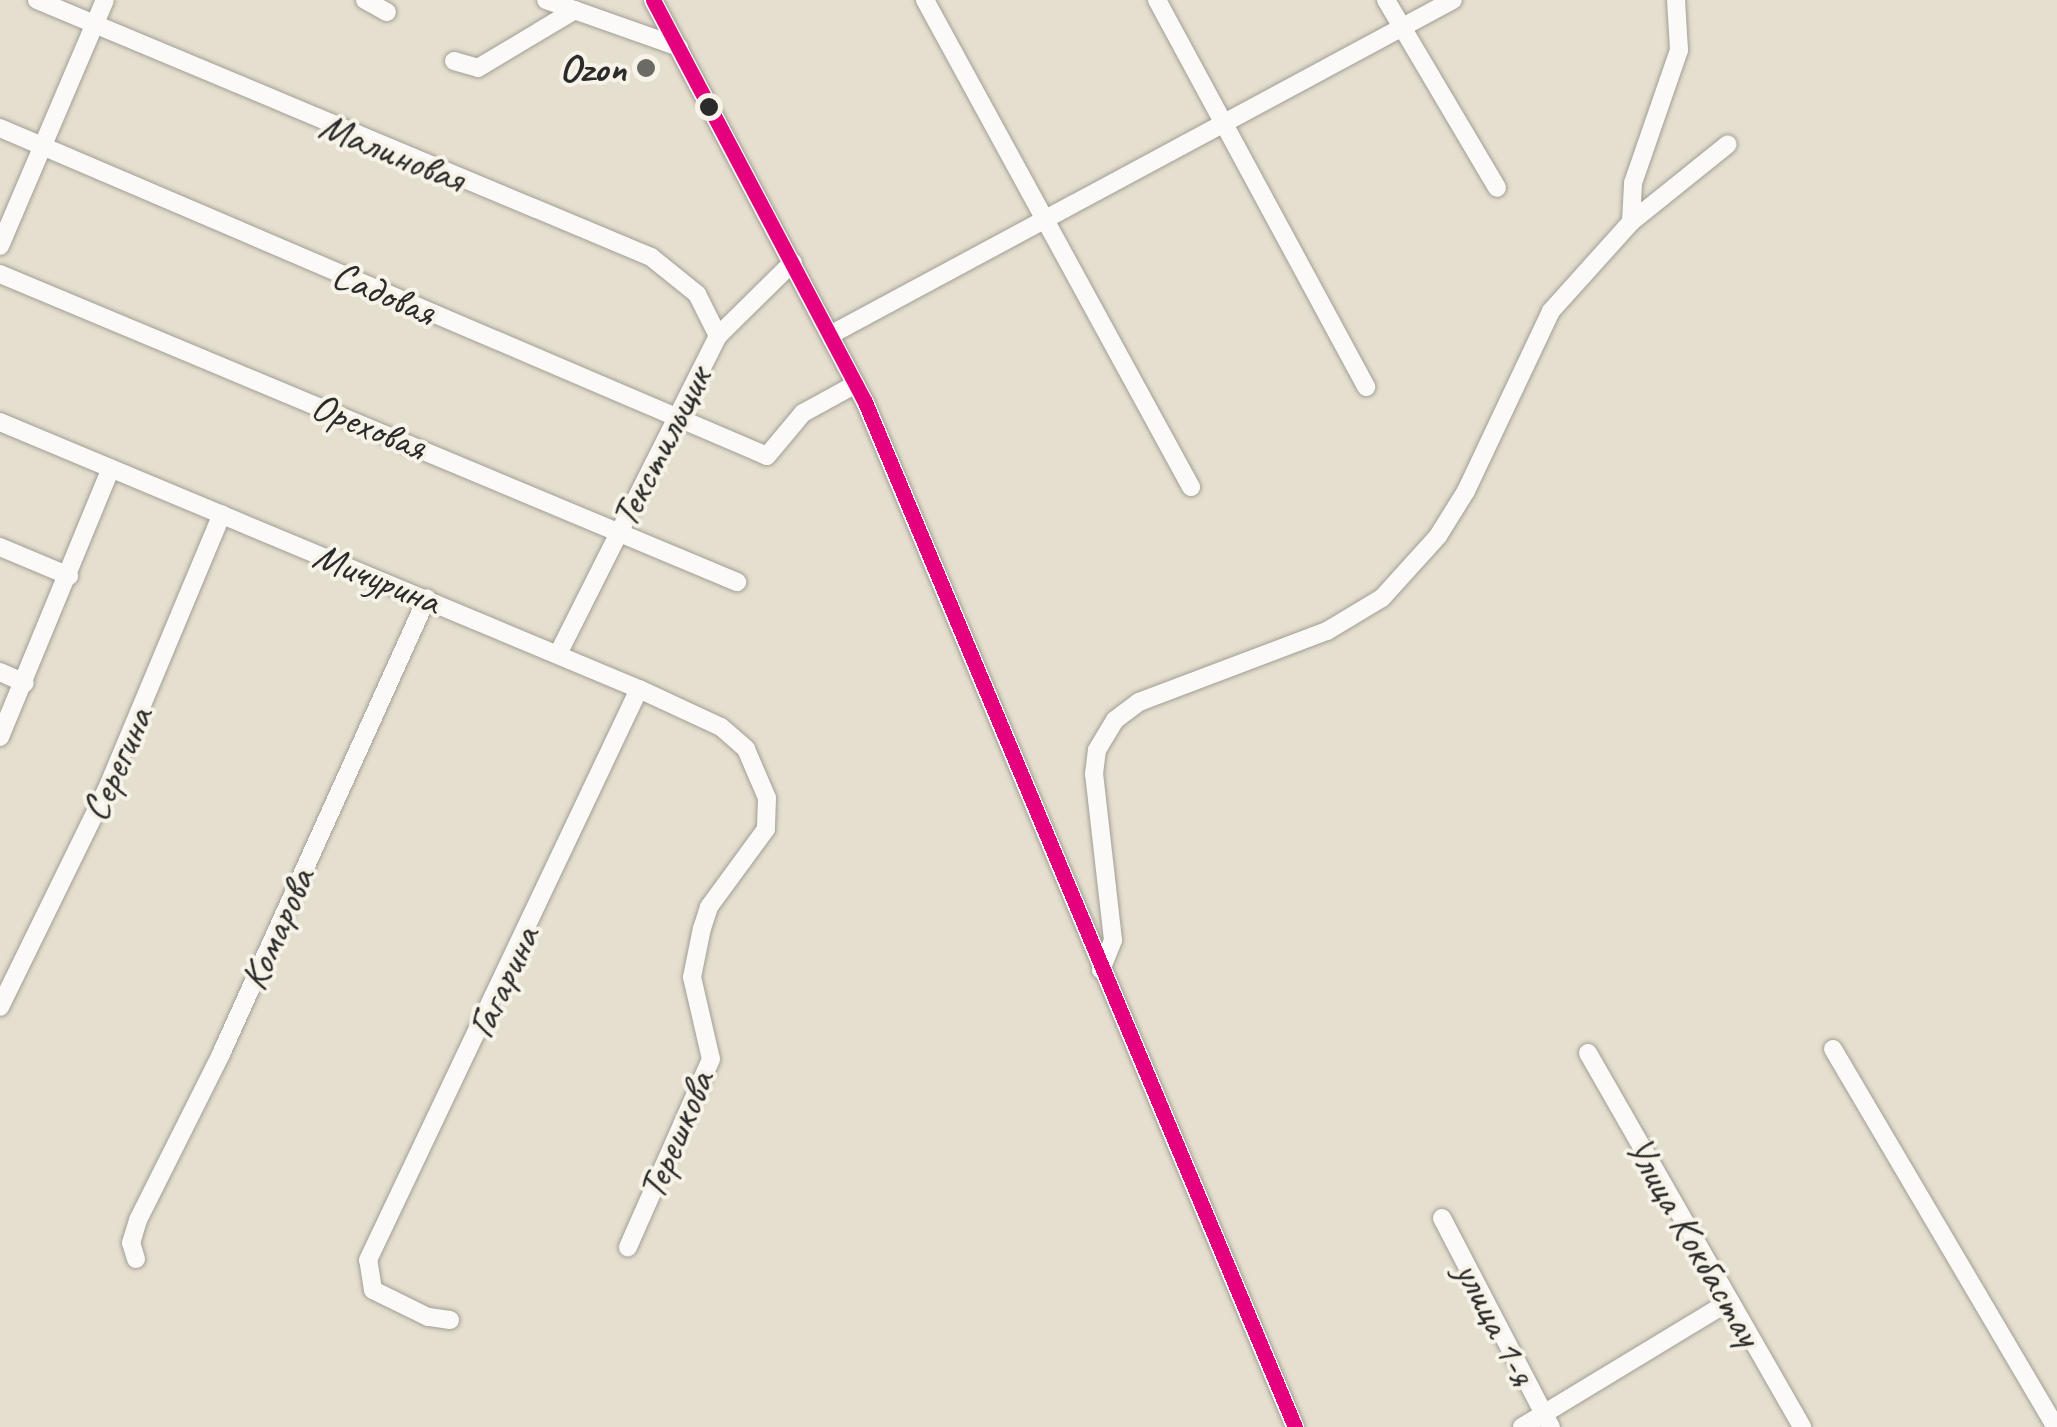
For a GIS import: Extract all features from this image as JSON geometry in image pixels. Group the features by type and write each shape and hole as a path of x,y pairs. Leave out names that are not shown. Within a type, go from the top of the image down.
{"street":[{"name":"Малиновая","path":"37,0 651,257 698,294 718,336"},
{"path":"0,246 106,0"},
{"path":"366,0 387,12"},
{"path":"546,0 679,47"},
{"path":"653,0 856,384 1295,1427"},
{"path":"925,0 1191,487"},
{"path":"1157,0 1366,387"},
{"path":"1386,0 1498,188"},
{"path":"830,335 1453,0"},
{"path":"1631,222 1634,183 1675,67 1676,0"},
{"path":"454,60 478,68 576,10"},
{"name":"Садовая","path":"0,128 768,456 803,413 856,384"},
{"path":"1101,970 1113,940 1094,774 1096,750 1115,720 1139,702 1327,631 1382,598 1438,536 1466,491 1551,310 1631,222 1728,144"},
{"name":"Текстильщик","path":"558,654 718,336 793,262"},
{"name":"Ореховая","path":"0,274 737,582"},
{"name":"Мичурина","path":"0,422 638,689 721,727 746,749"},
{"path":"0,737 110,470"},
{"name":"Серегина","path":"0,1008 106,791 222,514"},
{"path":"0,547 69,576"},
{"name":"Комарова","path":"136,1259 131,1244 138,1220 221,1054 426,598"},
{"path":"0,672 25,683"},
{"name":"Гагарина","path":"450,1320 396,1304 373,1290 366,1274 372,1246 587,808 638,689"},
{"name":"Терешкова","path":"628,1247 710,1059 692,977 702,928 709,908 766,829 764,785 746,749"},
{"path":"1833,1049 2056,1427"},
{"name":"Улица Кокбастау","path":"1588,1053 1727,1303 1802,1427"},
{"name":"улица 1-я","path":"1442,1218 1547,1420"},
{"path":"1522,1427 1547,1420 1727,1303"}],"transit line":[{"path":"653,0 865,402 1295,1427"}],"place":[{"name":"Ozon","path":"646,68"}]}
